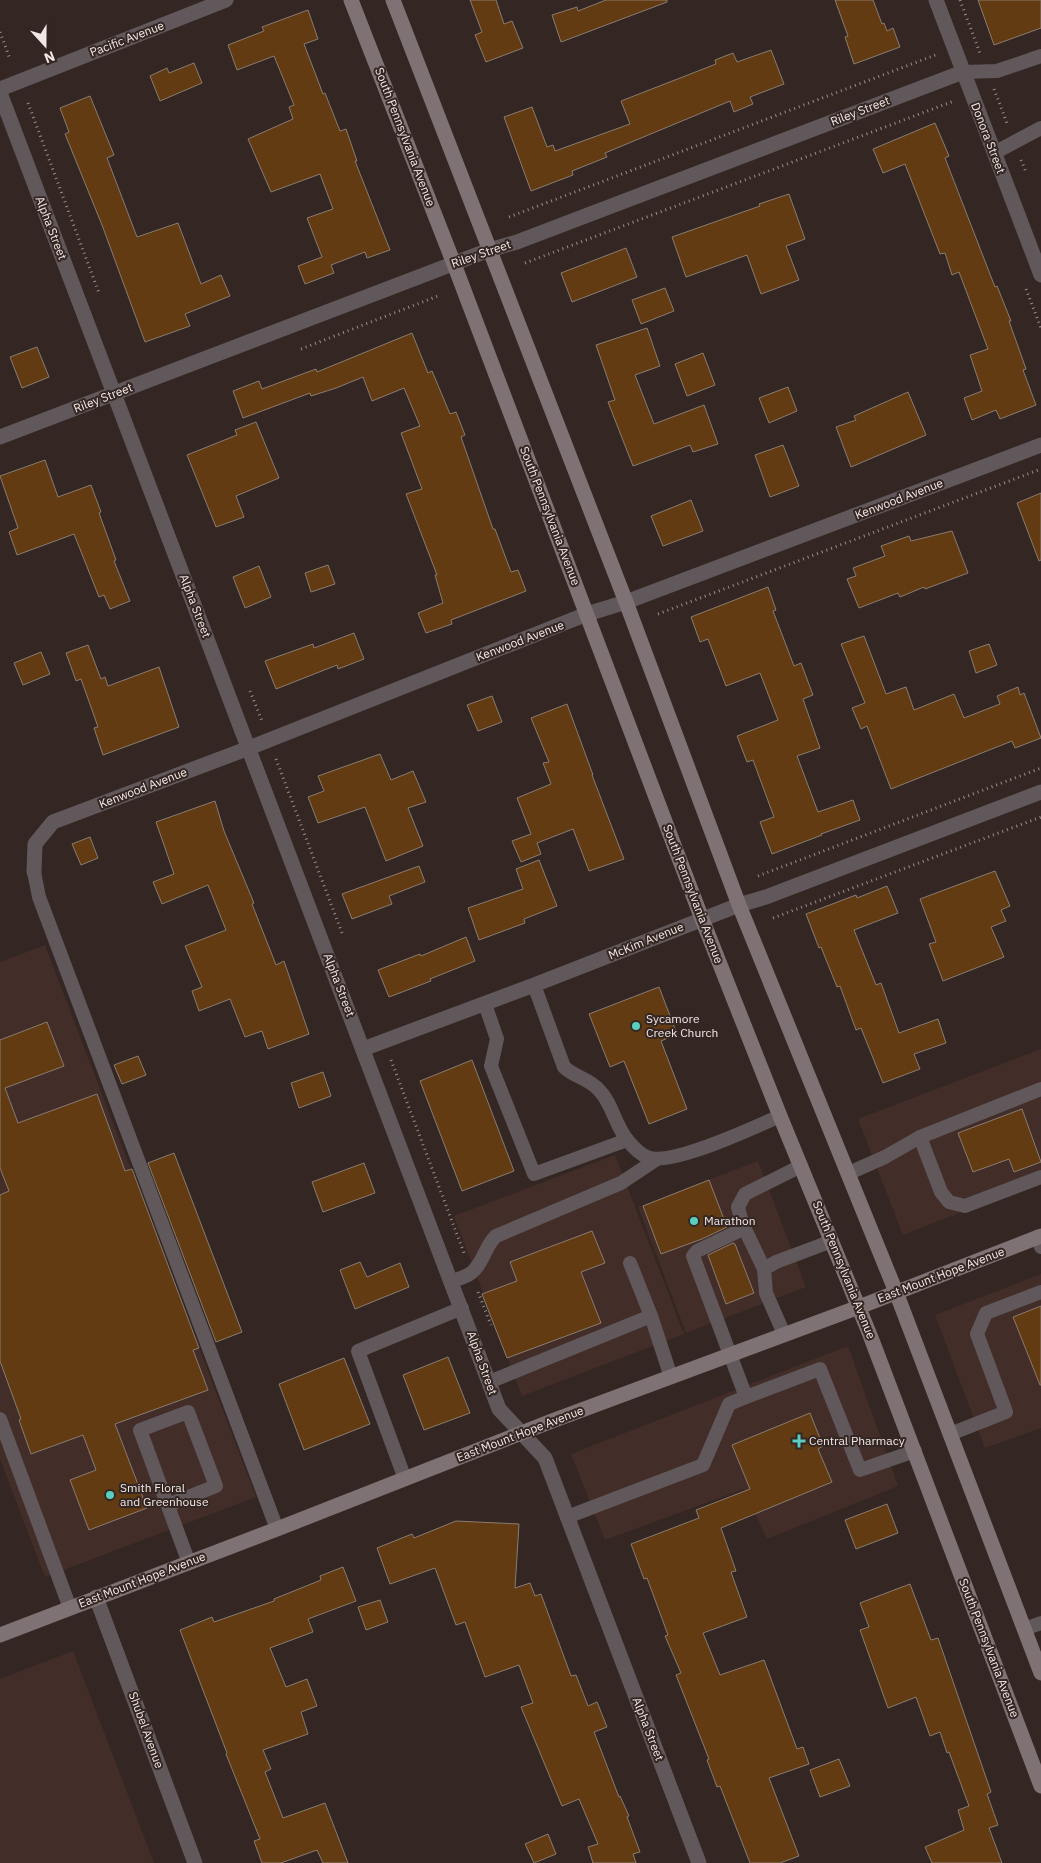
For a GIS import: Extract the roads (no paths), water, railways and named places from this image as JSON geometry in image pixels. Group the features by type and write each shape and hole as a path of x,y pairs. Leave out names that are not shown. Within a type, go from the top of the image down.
{"main road":[{"name":"South Pennsylvania Avenue","path":"352,0 702,919 780,1116 859,1307 1041,1786"},
{"path":"394,0 626,602 739,905 896,1292 1041,1673"},
{"name":"East Mount Hope Avenue","path":"0,1635 784,1334 1040,1240"}],"street":[{"name":"Pacific Avenue","path":"0,88 226,0"},
{"name":"Donora Street","path":"936,0 1041,275"},
{"name":"Riley Street","path":"0,437 489,250 527,238 963,72"},
{"name":"Alpha Street","path":"0,93 499,1409 545,1458 698,1863"},
{"name":"Kenwood Avenue","path":"34,872 35,844 53,822 249,748 587,614 626,602 1041,445"},
{"name":"McKim Avenue","path":"363,1049 1041,792"},
{"name":"Shubel Avenue","path":"96,1597 195,1863"}],"lane":[{"path":"963,72 997,71 1041,56"},
{"path":"994,153 1041,128"},
{"path":"34,872 39,897 277,1529"},
{"path":"534,985 564,1067 573,1075 592,1083 601,1092 627,1140 635,1149 647,1157 657,1159"},
{"path":"485,1004 497,1039 491,1066 534,1174 627,1140"},
{"path":"849,1173 885,1157 920,1137 1041,1089"},
{"path":"452,1281 471,1273 484,1256 489,1242 496,1236 621,1183 657,1159 687,1153 722,1141 780,1116"},
{"path":"920,1137 941,1192 949,1202 965,1206 1041,1177"},
{"path":"784,1334 766,1293 764,1269 744,1228 738,1207 745,1194 801,1166"},
{"path":"744,1228 697,1251 693,1256 746,1397"},
{"path":"764,1269 776,1262 832,1241"},
{"path":"630,1263 651,1316 671,1377"},
{"path":"950,1434 1006,1412 976,1334 986,1313 1041,1292"},
{"path":"406,1479 358,1351 462,1308"},
{"path":"489,1382 651,1316"},
{"path":"567,1517 703,1465 729,1404 820,1369 860,1470 915,1451"},
{"path":"168,1505 216,1486 188,1412 140,1430 189,1563"},
{"path":"0,1419 70,1608"},
{"path":"1024,1629 1041,1623"}],"place":[{"name":"Sycamore Creek Church","path":"636,1026"},
{"name":"Marathon","path":"694,1221"},
{"name":"Central Pharmacy","path":"799,1441"},
{"name":"Smith Floral and Greenhouse","path":"110,1495"}]}
